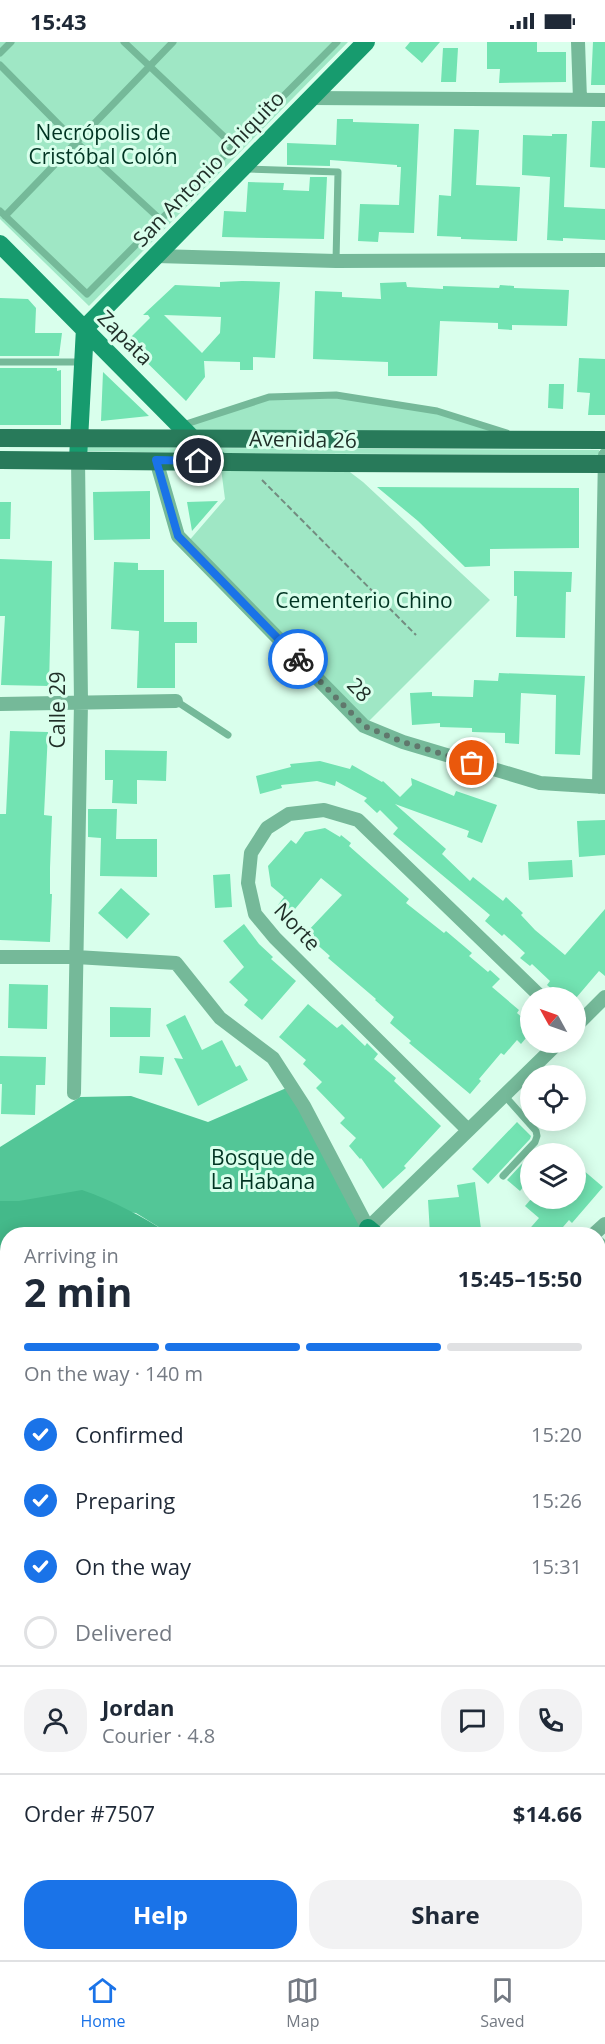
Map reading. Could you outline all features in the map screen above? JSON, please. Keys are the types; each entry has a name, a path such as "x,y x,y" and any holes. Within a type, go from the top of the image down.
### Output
{"main road":[{"name":"San Antonio Chiquito","path":"85,328 366,42"},
{"name":"Zapata","path":"0,244 194,440 220,461"},
{"name":"Calle 29","path":"78,459 85,328"},
{"name":"Avenida 26","path":"0,438 605,440"},
{"name":"Avenida 26","path":"0,460 605,464"}],"street":[{"path":"578,42 580,99"},
{"path":"311,98 605,100"},
{"path":"156,256 336,261 605,260"},
{"path":"602,787 605,455"},
{"name":"Calle 29","path":"74,1093 81,702 78,459"},
{"name":"28","path":"156,460 178,536 364,726 403,742 540,783 602,787"},
{"path":"0,704 176,701"},
{"name":"Norte","path":"468,1130 275,938 255,914 248,883 252,853 267,828 289,814 324,810 358,820 531,987"},
{"path":"0,957 76,957 176,963 220,1017 273,1058 304,1106 370,1227"},
{"path":"586,1016 605,997"},
{"path":"376,1227 468,1130 548,1053"}],"lane":[{"path":"0,53 11,42"},
{"path":"124,42 235,147"},
{"path":"174,42 3,213 87,294 162,221 337,42"},
{"path":"0,65 76,142 162,221"},
{"path":"241,169 338,172 336,261"},
{"path":"0,362 82,363"},
{"path":"181,426 269,397 336,395 437,411 530,441"},
{"path":"176,701 228,735"},
{"path":"503,1176 535,1142 537,1136 536,1131 504,1095"}],"path":[{"path":"243,462 417,635"}],"green space":[{"name":"Necrópolis de Cristóbal Colón","path":"0,42 348,42 89,306 0,219"},
{"path":"336,395 437,411 530,441 194,440 181,426 269,397"},
{"path":"87,447 191,448 196,453 87,451"},
{"path":"218,448 599,450 599,455 223,453"},
{"name":"Cementerio Chino","path":"220,461 338,463 363,482 490,600 364,726 187,543 225,499"},
{"name":"Bosque de La Habana","path":"291,1086 371,1227 159,1227 136,1213 0,1201 0,1147 80,1097 131,1096 208,1122"}],"shaded area":[{"path":"82,1190 127,1209 159,1227 0,1227 0,1201 19,1201"}],"building":[{"path":"410,42 440,42 422,63 405,48"},
{"path":"487,42 537,42 537,52 566,52 566,82 499,83 500,69 487,69"},
{"path":"593,42 605,42 605,85 591,85"},
{"path":"443,48 458,48 456,82 441,82"},
{"path":"337,119 353,119 353,122 419,124 414,233 379,232 378,242 358,241 360,204 399,205 401,167 330,160 330,166 287,165 287,143 336,145"},
{"path":"592,121 605,121 605,168 590,167"},
{"path":"454,129 479,130 476,185 520,187 517,241 437,236 439,195 451,196"},
{"path":"552,134 567,134 564,207 605,209 605,240 563,238 563,241 547,240 550,177 522,175 523,135 552,136"},
{"path":"310,177 327,177 324,239 222,237 224,211 246,212 248,182 284,183 283,190 309,191"},
{"path":"220,282 280,282 275,358 253,357 253,370 240,370 240,362 204,361 205,377 186,401 126,342 150,318 148,315 143,315 175,285 220,287","holes":["164,315 221,317 220,333 202,353"]},
{"path":"406,282 407,287 443,289 443,286 499,288 500,285 514,286 514,288 569,290 567,326 512,325 512,330 498,329 498,323 440,321 437,376 388,376 388,362 313,359 315,291 342,292 342,297 381,299 380,283"},
{"path":"0,298 28,299 36,308 35,333 62,333 59,356 0,356"},
{"path":"579,358 605,359 605,415 588,415 590,393 577,392"},
{"path":"0,368 57,368 57,371 61,370 61,425 0,425"},
{"path":"103,372 149,416 101,421"},
{"path":"549,384 564,384 563,409 548,408"},
{"path":"377,487 579,488 579,548 490,549 490,566 465,567 418,521"},
{"path":"150,491 150,539 94,540 93,492"},
{"path":"218,501 192,531 187,502"},
{"path":"0,502 11,502 10,539 0,539"},
{"path":"0,559 52,561 49,686 1,685 5,616 0,616"},
{"path":"114,562 138,563 138,570 164,570 164,622 197,622 197,643 175,643 175,688 137,688 139,631 111,629"},
{"path":"514,571 572,572 571,592 566,592 565,638 516,637 517,596 514,596"},
{"path":"499,673 585,676 580,755 555,754 556,695 521,693 519,744 505,743 505,733 472,732 472,728 440,727 440,723 412,725 410,693 432,692 432,696 473,697 474,680 498,681"},
{"path":"10,731 48,732 44,815 52,816 50,942 0,940 0,814 6,814"},
{"path":"105,750 167,751 166,781 137,780 137,804 112,803 113,780 105,780"},
{"path":"320,761 350,769 352,765 383,781 400,797 412,785 411,778 454,796 456,791 497,805 482,843 467,837 469,831 395,804 446,849 442,854 470,881 473,877 503,901 506,897 523,913 521,915 535,930 565,955 605,909 605,976 599,971 585,987 549,987 547,985 550,981 532,964 530,966 520,958 525,953 485,921 490,915 393,834 398,828 380,810 377,813 364,801 367,798 336,781 335,786 317,781 281,785 282,788 260,794 256,776 291,767 290,764"},
{"path":"88,809 117,809 116,839 157,839 157,877 100,876 101,838 88,837"},
{"path":"605,820 605,855 579,857 577,821"},
{"path":"325,828 340,837 341,835 351,843 349,846 409,899 406,903 444,933 446,931 472,953 469,956 500,979 492,987 519,1010 517,1013 520,1016 520,1043 517,1040 504,1055 501,1053 479,1079 481,1081 470,1094 409,1043 411,1041 390,1023 394,1017 328,958 330,956 305,934 342,895 321,878 290,915 278,905 284,897 271,886 268,866 291,840 296,844 305,832"},
{"path":"572,860 573,877 529,880 528,862"},
{"path":"230,874 232,907 215,908 213,875"},
{"path":"121,888 150,914 127,939 98,913"},
{"path":"244,924 259,944 273,957 271,959 296,981 262,1020 244,1005 248,1000 229,982 244,967 223,941"},
{"path":"9,984 48,985 47,1029 8,1028"},
{"path":"308,1004 337,1028 342,1024 365,1046 367,1043 378,1054 374,1059 396,1078 394,1081 441,1126 404,1166 406,1168 383,1189 361,1158 349,1146 356,1138 340,1123 345,1118 316,1088 322,1082 303,1064 306,1060 279,1037"},
{"path":"110,1007 151,1008 150,1037 110,1037"},
{"path":"185,1015 202,1050 222,1040 236,1067 240,1065 248,1080 198,1106 174,1058 183,1059 166,1025"},
{"path":"0,1056 46,1057 45,1085 36,1085 35,1115 1,1114"},
{"path":"140,1056 164,1057 162,1075 139,1073"},
{"path":"517,1122 520,1125 520,1131 526,1131 531,1136 526,1143 520,1143 520,1150 488,1184 472,1169"},
{"path":"520,1166 520,1191 507,1180"},
{"path":"586,1173 603,1187 586,1207"},
{"path":"475,1182 481,1227 430,1227 428,1200 459,1197 457,1185"},
{"path":"528,1209 584,1209 572,1223 569,1220 563,1227 531,1227 539,1218"}],"way so far":[{"path":"298,659 364,726 403,742 472,763"}],"route":[{"path":"199,461 156,460 178,536 298,659"}]}
